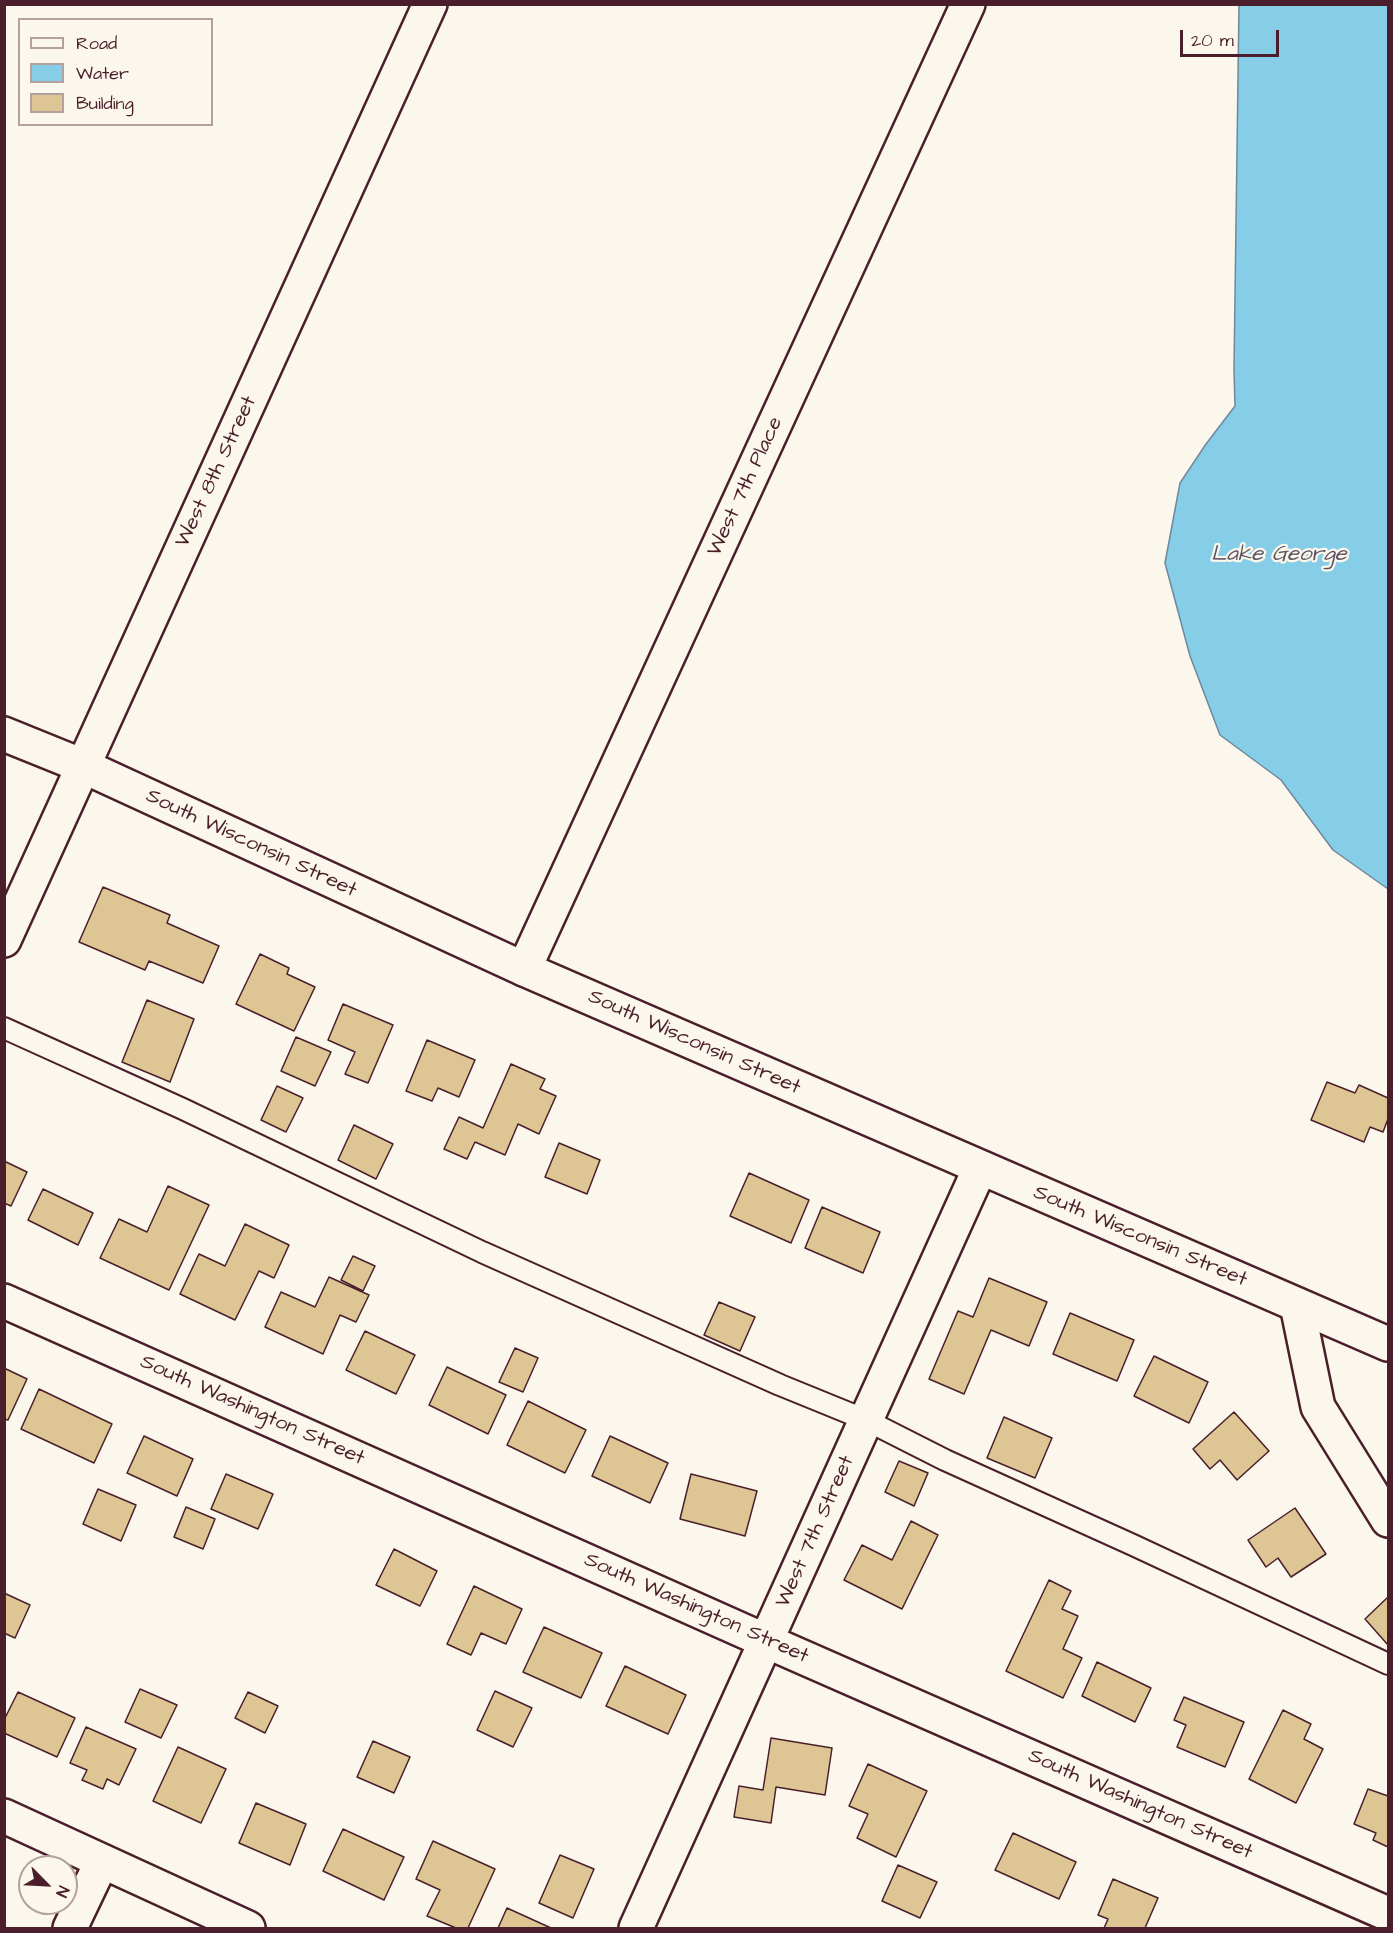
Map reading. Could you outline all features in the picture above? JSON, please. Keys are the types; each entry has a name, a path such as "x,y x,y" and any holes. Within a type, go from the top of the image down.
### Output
{"street":[{"name":"West 8th Street","path":"4,940 430,4"},
{"name":"West 7th Place","path":"524,969 968,4"},
{"name":"South Wisconsin Street","path":"4,734 83,766 524,969 1389,1344"},
{"name":"West 7th Street","path":"636,1929 980,1168"},
{"name":"South Washington Street","path":"4,1301 766,1641 1389,1914"},
{"path":"1297,1305 1317,1407 1389,1520"},
{"path":"4,1816 248,1929"},
{"path":"70,1929 102,1861"}],"lane":[{"path":"4,1028 183,1109 482,1252 780,1385 866,1420 945,1460 1389,1664"}],"water":[{"name":"Lake George","path":"1239,5 1388,5 1388,889 1333,850 1281,780 1220,735 1190,656 1165,563 1180,483 1235,406"}],"building":[{"path":"103,887 170,915 167,923 219,946 203,983 149,961 145,970 79,942"},
{"path":"260,954 289,968 287,974 315,987 294,1031 236,1004"},
{"path":"147,1000 194,1019 170,1082 122,1062"},
{"path":"343,1004 393,1025 368,1083 345,1074 355,1052 328,1040"},
{"path":"296,1037 331,1052 315,1086 281,1071"},
{"path":"427,1040 475,1060 459,1097 438,1088 432,1101 406,1091"},
{"path":"511,1064 545,1079 540,1089 556,1096 539,1134 518,1124 505,1155 475,1142 467,1159 444,1149 459,1117 483,1128"},
{"path":"1327,1082 1355,1093 1359,1085 1388,1098 1388,1119 1383,1132 1370,1127 1364,1142 1311,1120"},
{"path":"277,1086 303,1098 286,1132 261,1120"},
{"path":"354,1125 393,1144 376,1179 338,1160"},
{"path":"559,1143 600,1160 587,1194 545,1177"},
{"path":"4,1161 27,1172 11,1206 4,1203"},
{"path":"749,1173 809,1200 791,1243 730,1216"},
{"path":"168,1186 209,1205 169,1290 100,1258 119,1219 147,1232"},
{"path":"43,1189 93,1213 78,1245 28,1220"},
{"path":"822,1207 880,1232 863,1273 805,1248"},
{"path":"245,1224 289,1245 274,1278 259,1271 235,1320 180,1294 199,1254 225,1266"},
{"path":"353,1256 375,1266 363,1291 341,1280"},
{"path":"329,1277 369,1295 356,1322 340,1315 323,1354 265,1327 281,1292 315,1307"},
{"path":"989,1278 1047,1302 1029,1346 991,1330 964,1394 929,1379 958,1311 973,1317"},
{"path":"719,1302 755,1317 740,1351 704,1335"},
{"path":"1070,1313 1134,1340 1117,1381 1053,1354"},
{"path":"365,1331 415,1355 396,1394 346,1370"},
{"path":"515,1348 538,1358 523,1392 499,1382"},
{"path":"1154,1356 1208,1382 1189,1423 1134,1396"},
{"path":"447,1367 506,1395 488,1434 429,1405"},
{"path":"4,1368 27,1379 8,1420 4,1419"},
{"path":"39,1389 112,1424 94,1463 21,1429"},
{"path":"528,1401 586,1430 565,1473 507,1445"},
{"path":"1234,1412 1269,1451 1237,1480 1220,1460 1210,1469 1193,1449"},
{"path":"1004,1417 1052,1438 1035,1478 987,1458"},
{"path":"144,1436 193,1459 177,1496 127,1473"},
{"path":"610,1436 668,1463 650,1503 592,1476"},
{"path":"899,1461 928,1473 914,1506 885,1492"},
{"path":"226,1474 273,1494 258,1529 211,1509"},
{"path":"691,1474 757,1491 745,1536 680,1519"},
{"path":"98,1489 136,1505 121,1541 83,1524"},
{"path":"186,1507 215,1519 203,1549 174,1537"},
{"path":"1295,1508 1326,1554 1291,1577 1278,1558 1266,1567 1248,1540"},
{"path":"911,1521 938,1535 902,1609 844,1580 862,1545 892,1560"},
{"path":"394,1549 437,1571 420,1606 376,1585"},
{"path":"1049,1580 1071,1591 1062,1609 1078,1616 1063,1649 1082,1658 1063,1698 1006,1671"},
{"path":"474,1586 522,1609 506,1644 481,1633 471,1655 447,1644"},
{"path":"4,1593 30,1605 15,1638 4,1633"},
{"path":"1388,1597 1388,1645 1365,1619"},
{"path":"544,1627 602,1653 581,1698 523,1672"},
{"path":"1097,1662 1151,1688 1135,1722 1082,1696"},
{"path":"625,1666 686,1695 668,1734 606,1706"},
{"path":"140,1689 177,1705 161,1738 125,1722"},
{"path":"495,1691 532,1708 513,1747 477,1730"},
{"path":"18,1692 75,1718 57,1757 4,1733 4,1720"},
{"path":"248,1692 278,1706 265,1733 235,1718"},
{"path":"1184,1697 1244,1722 1225,1767 1177,1747 1186,1725 1174,1720"},
{"path":"1283,1710 1311,1724 1304,1739 1323,1749 1296,1803 1249,1779"},
{"path":"86,1727 136,1749 119,1785 107,1779 103,1789 82,1780 87,1770 70,1763"},
{"path":"771,1738 832,1748 825,1795 776,1787 771,1823 734,1817 739,1786 763,1790"},
{"path":"373,1741 410,1757 394,1793 357,1777"},
{"path":"178,1747 226,1769 201,1823 153,1801"},
{"path":"868,1764 927,1791 896,1857 857,1838 868,1814 849,1806"},
{"path":"1368,1789 1388,1796 1388,1847 1373,1840 1376,1833 1354,1824"},
{"path":"256,1803 306,1824 290,1865 239,1843"},
{"path":"343,1829 404,1857 384,1900 323,1871"},
{"path":"1013,1833 1076,1862 1059,1899 995,1870"},
{"path":"433,1841 495,1869 468,1928 456,1928 427,1916 440,1890 416,1879"},
{"path":"560,1855 594,1869 573,1918 539,1903"},
{"path":"898,1865 937,1882 920,1918 882,1901"},
{"path":"1113,1879 1158,1898 1145,1928 1104,1928 1108,1919 1098,1915"},
{"path":"507,1908 551,1928 498,1928"}]}
